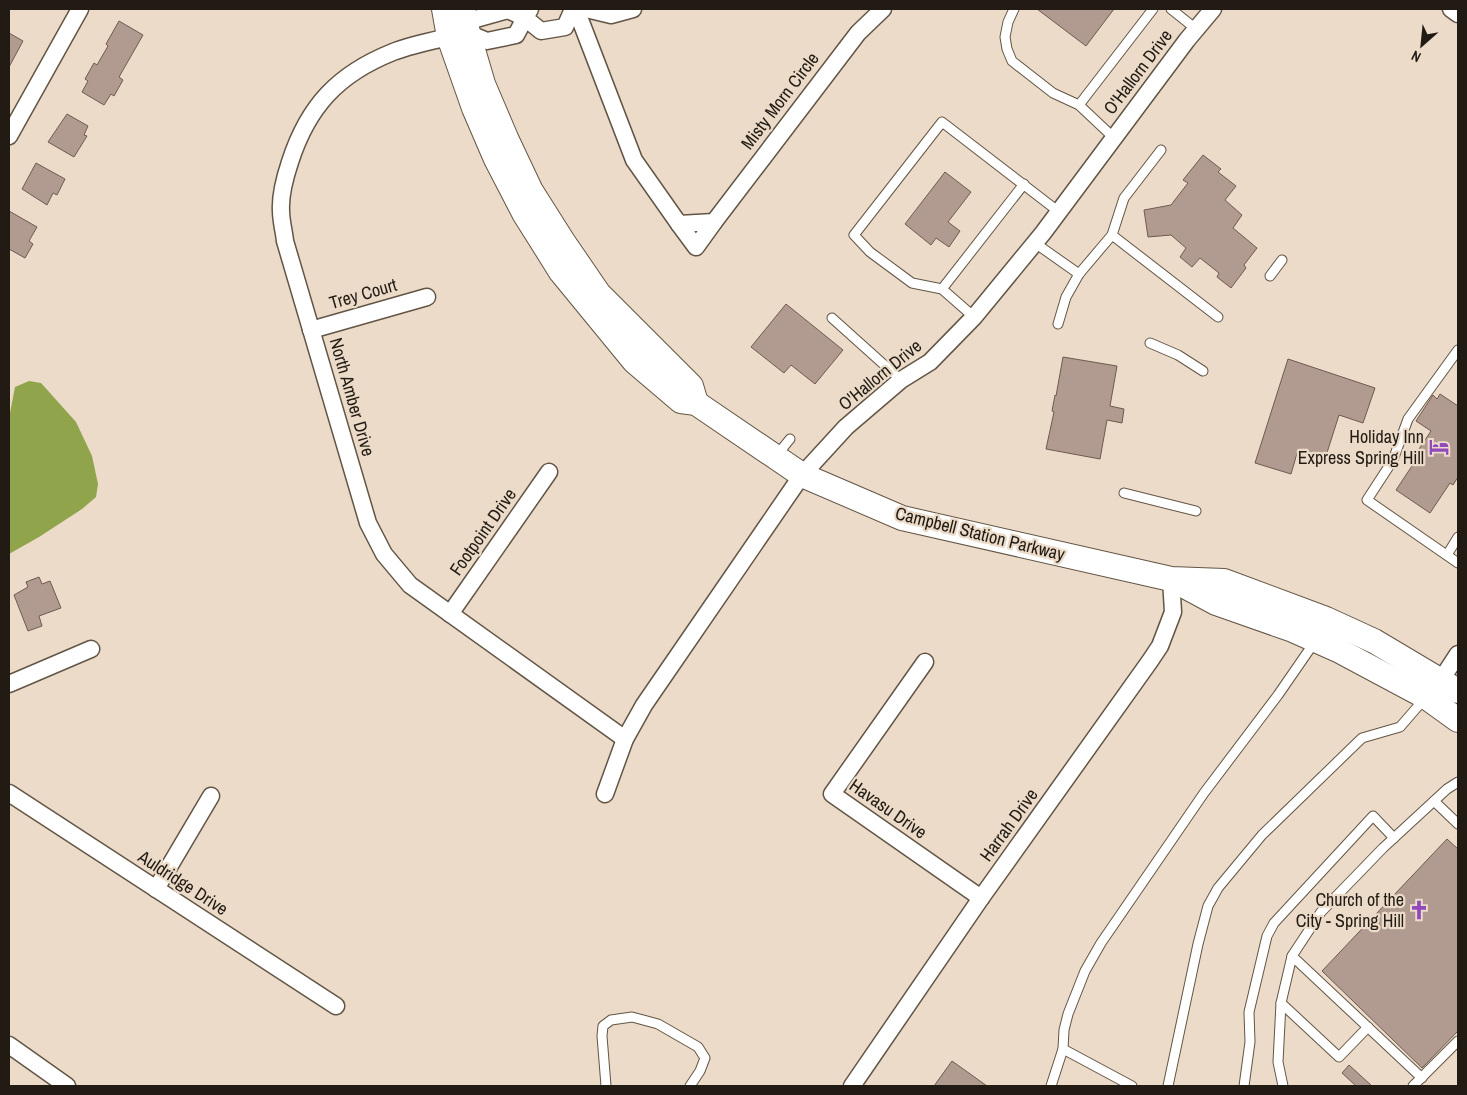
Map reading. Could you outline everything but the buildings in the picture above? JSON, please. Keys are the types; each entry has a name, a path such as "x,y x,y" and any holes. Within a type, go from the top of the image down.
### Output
{"street":[{"path":"9,136 80,9"},
{"name":"Campbell Station Parkway","path":"444,9 458,35 474,108 496,159 524,213 561,272 634,361 681,401 696,404 802,475 902,518 1172,579 1224,581 1317,615 1374,642 1442,690 1458,720"},
{"name":"Campbell Station Parkway","path":"458,35 463,9"},
{"path":"458,35 472,20 508,10 528,13 541,31 565,27 574,9"},
{"name":"Misty Morn Circle","path":"574,9 634,160 696,247 858,33 883,9"},
{"path":"586,9 611,15 633,9"},
{"name":"O'Hallorn Drive","path":"605,794 625,738 644,706 802,475 846,427 901,380 930,362 974,318 1059,212 1213,9"},
{"path":"1451,9 1458,14"},
{"path":"458,35 487,41 516,35 528,13"},
{"name":"North Amber Drive","path":"458,35 393,52 351,73 328,92 312,112 297,138 285,177 281,210 285,242 368,523 384,554 410,584 625,738"},
{"path":"679,224 714,222"},
{"name":"Trey Court","path":"311,330 426,297"},
{"name":"Footpoint Drive","path":"450,614 549,472"},
{"name":"Campbell Station Parkway","path":"1172,579 1216,603 1268,620 1360,661 1442,690"},
{"name":"Harrah Drive","path":"852,1086 981,898 1160,646 1173,612 1172,579"},
{"path":"9,684 91,649"},
{"path":"1442,690 1458,654"},
{"name":"Havasu Drive","path":"925,662 832,794 981,898"},
{"name":"Auldridge Drive","path":"9,793 336,1006"},
{"path":"156,889 211,796"},
{"path":"9,1045 67,1086"}],"lane":[{"path":"1014,9 1008,22 1005,37 1012,61 1053,93 1079,105 1114,138"},
{"path":"1079,105 1153,9"},
{"path":"1171,9 1196,29"},
{"path":"974,318 942,289 912,283 870,252 854,235 942,122 1059,212"},
{"path":"1058,324 1066,297 1079,274 1112,235 1124,198 1160,150"},
{"path":"942,289 1024,184"},
{"path":"1112,235 1218,317"},
{"path":"1035,243 1079,274"},
{"path":"1270,276 1282,260"},
{"path":"832,318 901,380"},
{"path":"1150,343 1178,355 1203,371"},
{"path":"1458,350 1408,419 1392,460 1367,500 1458,563"},
{"path":"775,458 790,439"},
{"path":"1124,492 1196,511"},
{"path":"1446,555 1458,537"},
{"path":"1051,1086 1063,1049 1064,1030 1068,1014 1085,971 1101,944 1204,793 1278,695 1316,640"},
{"path":"1168,1086 1198,944 1208,906 1218,888 1262,835 1362,738 1400,727 1442,690"},
{"path":"1282,1086 1278,1062 1281,1003 1292,956 1321,912 1394,838 1447,789 1458,782"},
{"path":"1434,801 1458,824"},
{"path":"1244,1086 1250,1042 1249,1012 1267,936 1274,923 1373,816 1394,838"},
{"path":"1292,956 1422,1078"},
{"path":"1281,1003 1339,1057 1368,1027"},
{"path":"606,1086 603,1026 612,1020 632,1017 658,1024 698,1047 705,1058 690,1086"},
{"path":"1413,1086 1458,1041"},
{"path":"1063,1049 1132,1086"}],"shaded area":[{"path":"29,381 41,383 76,422 92,456 98,484 96,497 82,509 9,554 9,418 15,387"}],"place":[{"name":"Holiday Inn Express Spring Hill","path":"1439,447"},
{"name":"Church of the City - Spring Hill","path":"1419,910"}]}
